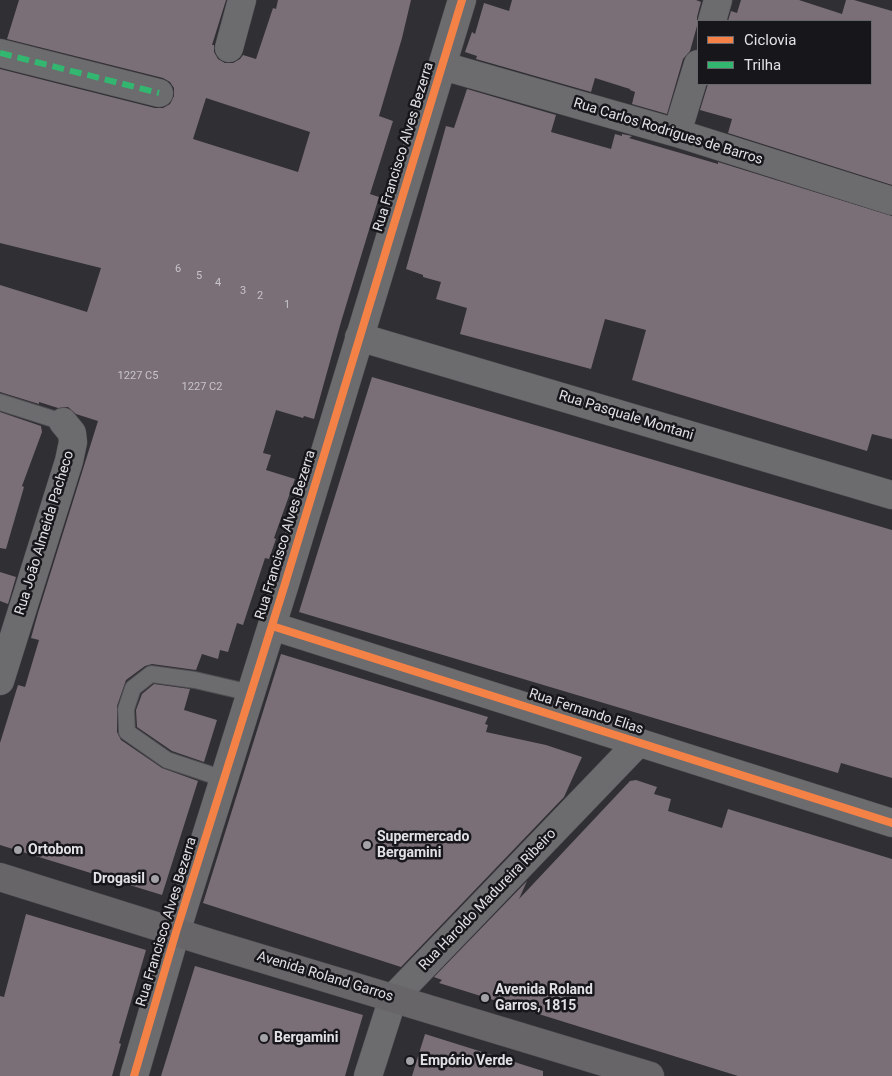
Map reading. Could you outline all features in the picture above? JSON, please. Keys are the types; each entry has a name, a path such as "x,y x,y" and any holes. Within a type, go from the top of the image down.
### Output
{"main road":[{"name":"Avenida Roland Garros","path":"0,877 393,998 595,1068 650,1076"}],"street":[{"path":"229,48 242,0"},
{"name":"Rua Francisco Alves Bezerra","path":"134,1076 176,932 272,626 462,0"},
{"path":"712,20 718,0"},
{"path":"0,53 159,93"},
{"name":"Rua Carlos Rodrigues de Barros","path":"442,66 677,133 892,201"},
{"path":"677,133 697,67"},
{"name":"Rua Pasquale Montani","path":"359,337 892,495"},
{"name":"Rua João Almeida Pacheco","path":"0,681 69,461 73,442 72,433 62,422"},
{"name":"Rua Fernando Elias","path":"272,626 892,823"},
{"name":"Rua Haroldo Madureira Ribeiro","path":"368,1076 393,998 639,742"}],"lane":[{"name":"Rua João Almeida Pacheco","path":"0,402 62,422"},
{"path":"224,778 167,760 127,732 126,709 133,688 151,674 195,680 251,693"}],"building":[{"path":"19,0 226,0 212,45 214,45 214,52 218,59 225,63 233,63 243,55 256,59 273,8 276,9 278,0 411,0 379,116 393,121 370,194 379,197 314,419 304,416 303,418 276,410 263,453 271,455 266,470 295,479 274,538 276,539 269,559 265,558 243,625 237,623 228,652 220,650 218,659 202,654 196,670 152,664 145,666 126,680 117,706 117,732 121,740 162,768 198,781 162,895 0,845 0,743 18,685 25,687 39,640 31,638 98,421 76,414 68,407 58,408 39,402 39,404 0,392 0,285 87,312 101,268 0,243 0,69 155,108 163,108 170,104 174,96 174,88 170,82 163,78 7,39","holes":["206,98 310,132 298,172 193,139"]},
{"path":"512,0 696,0 701,2 690,51 683,59 667,114 632,104 635,92 595,78 591,92 476,59 477,56 465,52 472,32 475,34 484,3 509,11"},
{"path":"741,0 799,0 842,14 846,0 854,0 892,11 892,185 728,133 732,119 700,110 708,85 872,85 872,20 728,20 731,11 737,13"},
{"path":"467,89 556,115 551,132 611,149 615,134 632,136 629,138 718,164 718,162 892,216 892,439 872,434 867,451 632,380 646,330 605,319 591,369 460,334 467,308 436,299 441,282 423,277 423,275 406,269 446,126 454,128"},
{"path":"372,377 892,530 892,778 841,763 838,773 299,612"},
{"path":"0,412 41,426 42,432 22,486 24,487 6,549 0,548"},
{"path":"0,572 16,577 8,604 0,601"},
{"name":"Supermercado Bergamini","path":"281,654 488,717 485,724 488,725 486,732 546,745 582,757 564,797 401,967 203,903"},
{"path":"154,684 190,689 184,710 217,720 204,762 172,751 137,727 136,710 142,694"},
{"path":"636,780 657,787 654,794 671,799 668,811 722,828 728,809 892,859 892,1076 738,1076 439,983 442,980 434,977 527,881 519,899 630,781"},
{"path":"26,914 146,950 119,1043 121,1044 112,1076 0,1076 0,996 4,997"},
{"name":"Bergamini","path":"195,966 363,1015 345,1076 161,1076"},
{"path":"425,1034 543,1071 543,1076 412,1076"}],"marked path":[{"path":"0,53 159,93"}],"cycle path":[{"path":"134,1076 176,932 284,587 462,0"},
{"path":"272,626 892,823"}],"place":[{"name":"Supermercado Bergamini","path":"367,845"},
{"name":"Ortobom","path":"18,850"},
{"name":"Drogasil","path":"155,879"},
{"name":"Avenida Roland Garros, 1815","path":"485,998"},
{"name":"Bergamini","path":"264,1038"},
{"name":"Empório Verde","path":"410,1061"}]}
